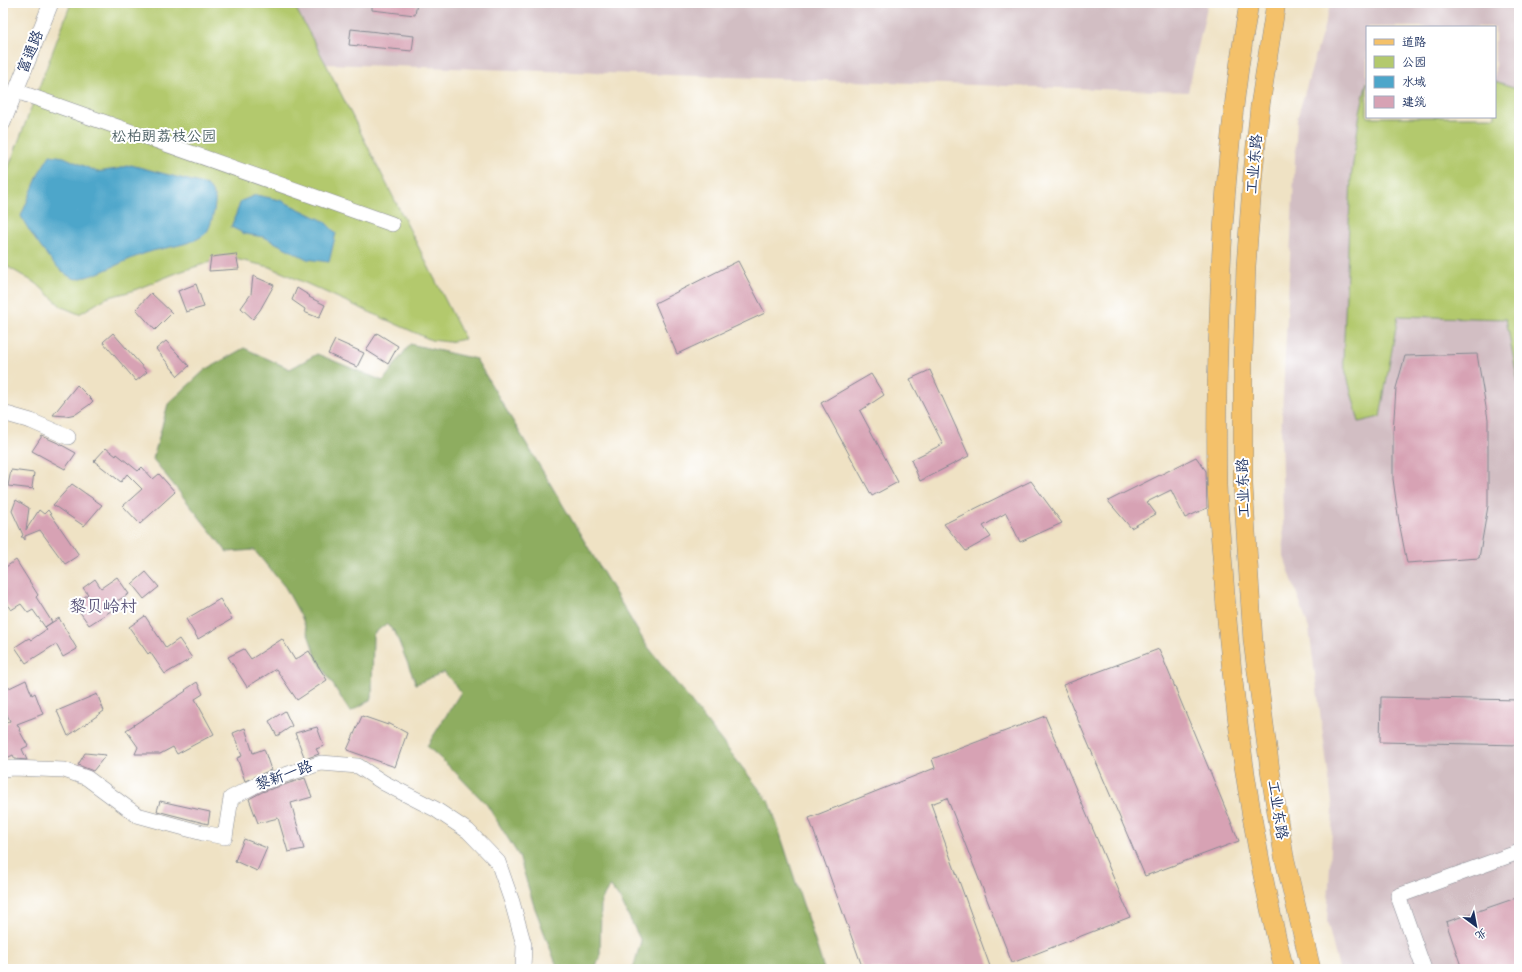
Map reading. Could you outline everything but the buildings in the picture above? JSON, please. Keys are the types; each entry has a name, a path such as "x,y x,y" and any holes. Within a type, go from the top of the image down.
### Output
{"main road":[{"name":"工业东路","path":"1249,3 1227,172 1221,258 1218,356 1217,486 1228,644 1245,774 1259,862 1284,969"},
{"name":"工业东路","path":"1276,3 1260,106 1246,266 1243,485 1254,642 1270,770 1284,856 1311,969"}],"street":[{"name":"富通路","path":"3,123 51,3"},
{"path":"16,91 392,224"},
{"path":"3,413 31,421 68,437"},
{"name":"黎新一路","path":"3,769 64,770 87,778 137,815 203,833 225,837 231,798 244,791 258,784 321,763 358,766 384,782 435,809 455,822 468,831 498,862 512,902 524,945 523,969"},
{"path":"1424,969 1398,896 1519,852"}],"shaded area":[{"path":"293,3 1208,3 1188,92 326,64"},
{"path":"1331,3 1519,3 1519,969 1339,969 1327,921 1333,810 1309,629 1284,557 1281,435 1297,119"}],"green space":[{"name":"松柏朗荔枝公园","path":"71,3 293,3 326,64 465,339 449,342 431,340 270,267 226,257 179,272 132,291 106,298 79,314 62,307 37,284 3,264 3,182"},
{"path":"1496,81 1519,89 1519,387 1506,319 1398,316 1380,417 1359,422 1343,361 1351,178 1360,112 1366,86 1366,118 1496,118"},
{"path":"410,344 476,359 645,643 770,803 824,969 633,969 641,941 620,899 610,886 601,901 600,958 594,969 558,969 534,906 519,856 487,805 427,746 461,692 444,672 416,684 395,632 386,624 373,634 372,699 350,712 317,659 302,618 285,587 254,550 227,552 153,459 168,404 205,370 244,348 290,369 317,354 383,381"}],"water":[{"path":"50,155 64,157 97,172 131,165 207,185 215,198 214,211 210,227 206,233 193,241 146,253 86,277 77,279 70,277 53,263 37,243 21,216 40,171"},
{"path":"256,195 280,200 324,221 336,233 329,262 307,259 264,237 245,234 231,227 241,201"}],"district":[{"name":"黎贝岭村","path":"103,607"}]}
